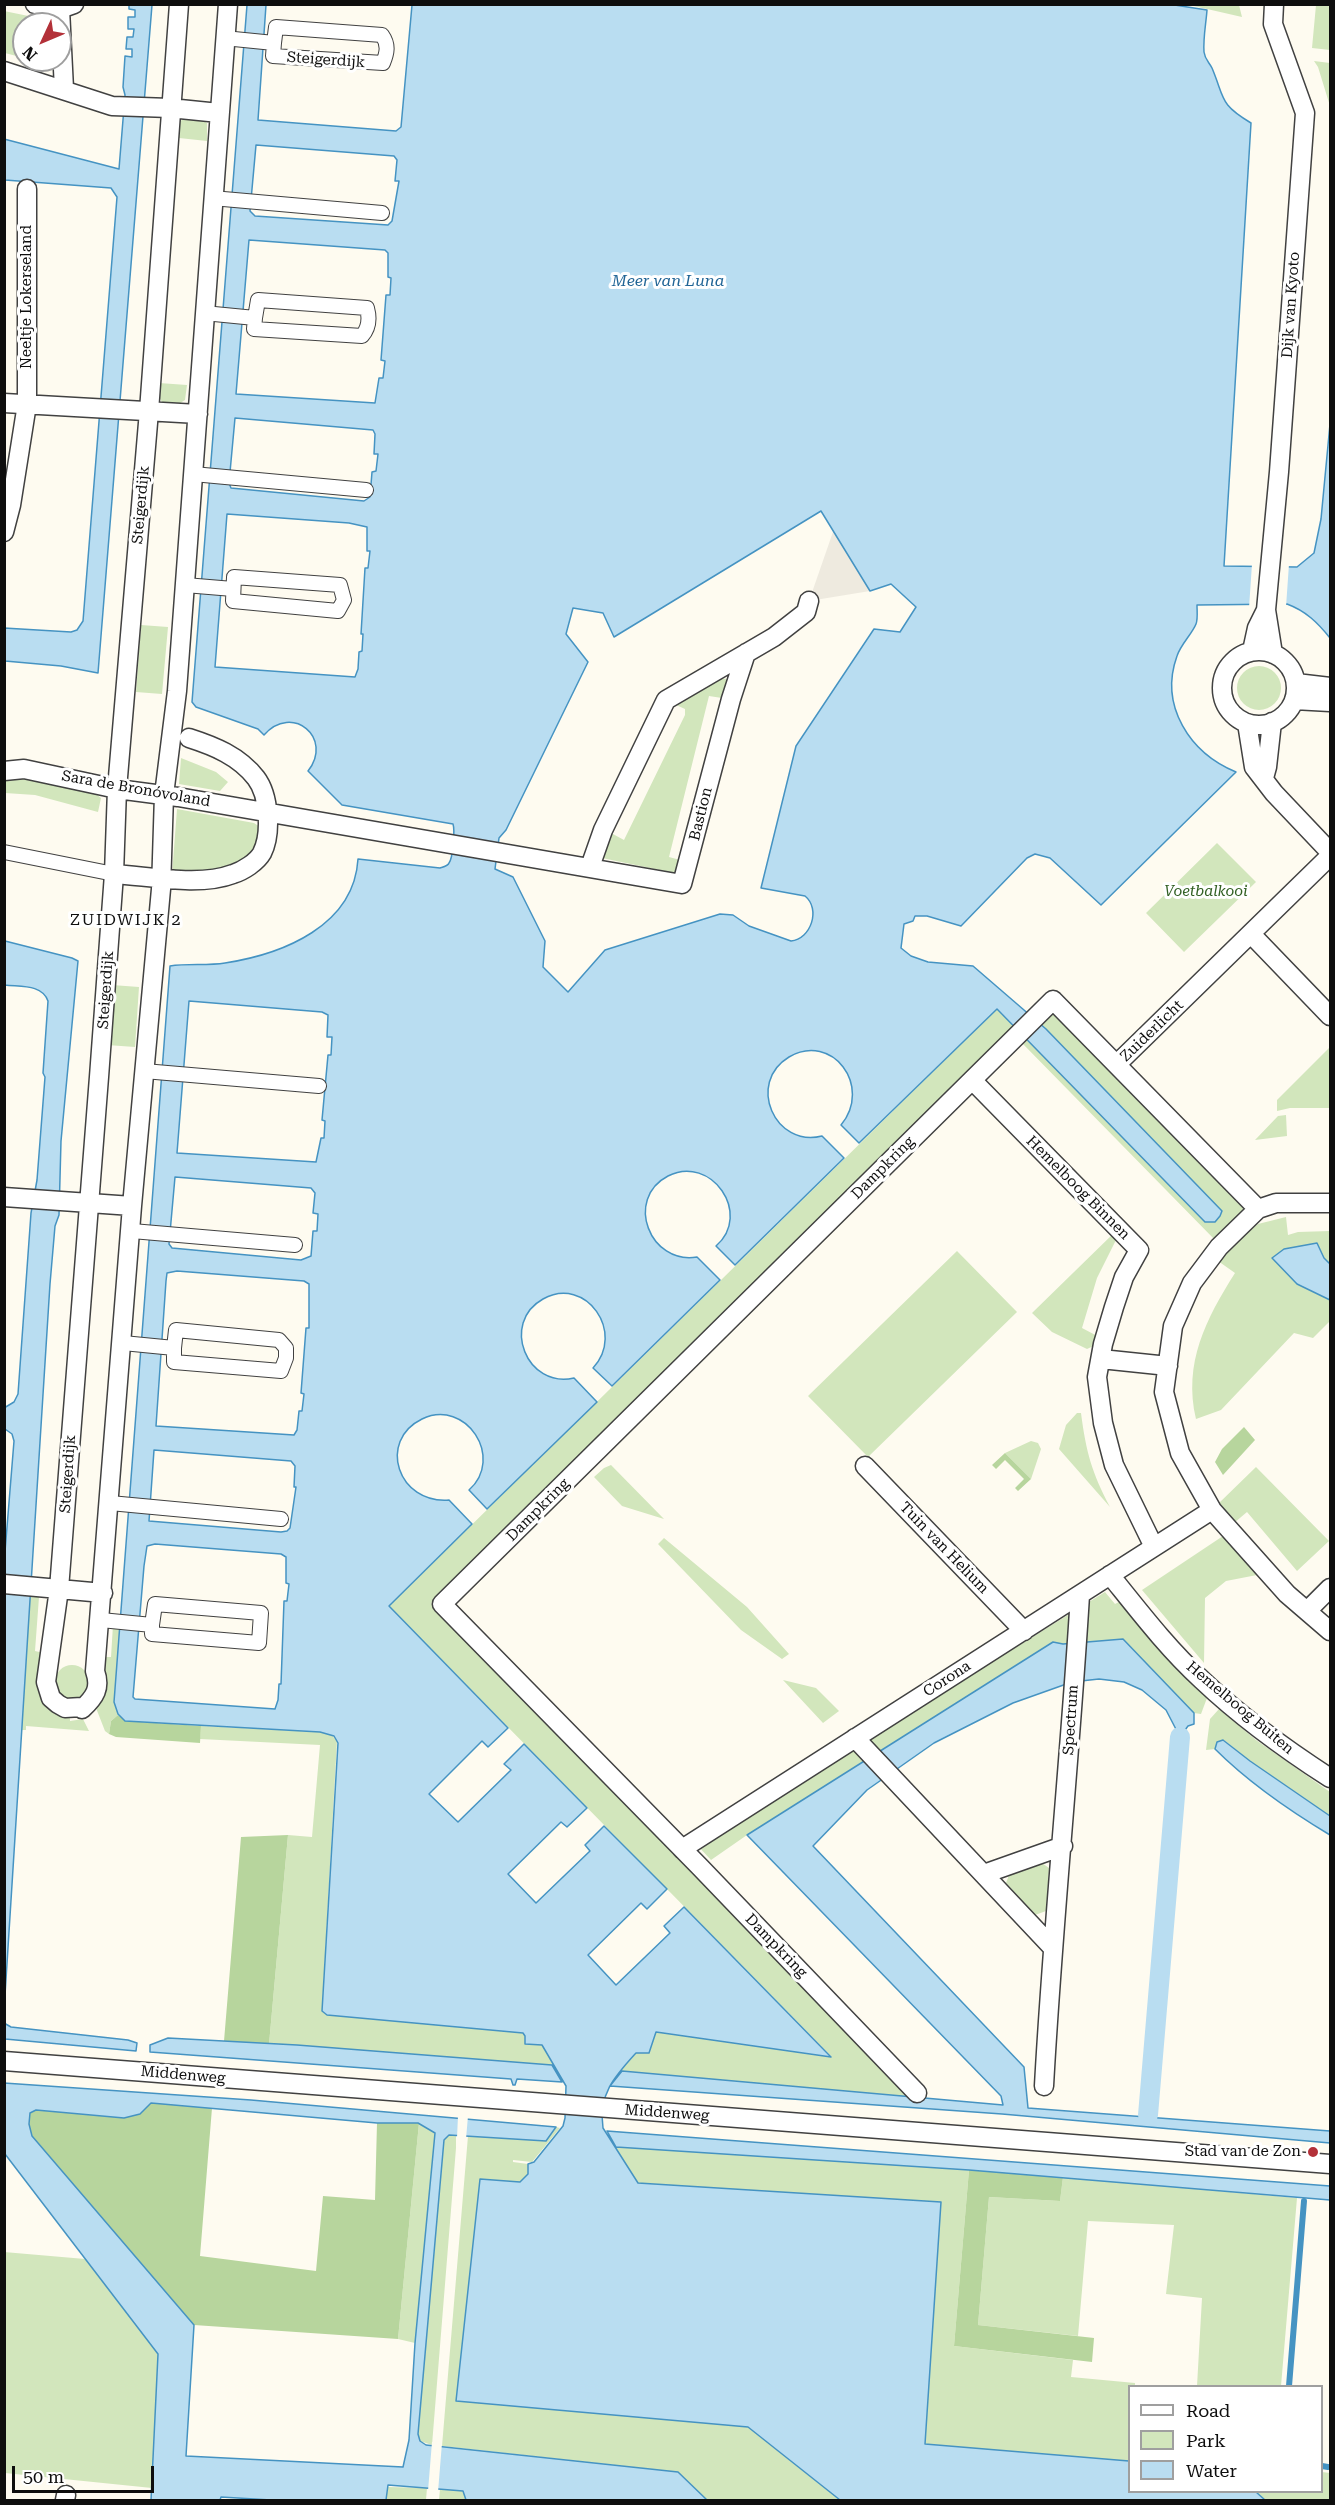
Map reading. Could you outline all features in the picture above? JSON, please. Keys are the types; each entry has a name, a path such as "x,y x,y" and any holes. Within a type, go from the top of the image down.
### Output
{"street":[{"path":"35,4 67,7 64,89"},
{"name":"Steigerdijk","path":"178,4 149,411 117,789 114,874 59,1589 46,1682 51,1698 65,1708 82,1707 82,1709 95,1695 98,1687 95,1671 132,1232 132,1206 162,877 164,795 177,691 228,4"},
{"name":"Dijk van Kyoto","path":"1273,654 1266,610 1279,472 1305,113 1273,24 1274,4"},
{"name":"Steigerdijk","path":"276,27 382,35 386,40 388,52 383,63 273,56 274,43 276,27"},
{"name":"Steigerdijk","path":"225,38 274,43"},
{"path":"4,71 112,106 219,113"},
{"name":"Neeltje Lokerseland","path":"4,532 11,505 27,404 27,189"},
{"path":"212,198 382,213"},
{"path":"258,300 367,308 369,315 367,330 362,336 254,329 255,318 258,300"},
{"path":"204,313 255,318"},
{"path":"4,403 198,414"},
{"path":"193,474 366,489"},
{"path":"234,578 340,585 344,600 338,611 291,607 233,601 232,589 234,578"},
{"path":"185,585 232,589"},
{"path":"590,867 603,830 666,700 774,637 806,612 809,601"},
{"name":"Dijk van Kyoto","path":"1252,651 1257,628 1266,610"},
{"path":"1252,651 1273,654 1288,665 1295,692 1281,717 1264,724 1247,723 1230,710 1222,690 1227,670 1233,661 1252,651"},
{"name":"Bastion","path":"511,854 682,884 731,699 746,653"},
{"path":"1295,692 1330,687"},
{"path":"1295,692 1330,702"},
{"path":"1264,778 1268,767 1272,722"},
{"path":"1247,723 1254,767 1274,793 1330,852"},
{"path":"4,852 114,874 162,877 211,879 233,874 252,864 262,854 267,837 267,812 263,789 243,765 211,745 189,738"},
{"name":"Sara de Bronóvoland","path":"4,771 24,769 117,789 511,854"},
{"name":"Zuiderlicht","path":"1258,1209 1117,1064 1330,856"},
{"path":"1251,934 1330,1016"},
{"name":"Dampkring","path":"917,2093 442,1604 1053,1000 1117,1064"},
{"path":"144,1071 319,1086"},
{"name":"Hemelboog Binnen","path":"972,1080 1139,1250 1124,1276 1097,1377 1103,1423 1114,1465 1154,1547"},
{"path":"4,1197 132,1206"},
{"path":"1330,1203 1276,1203 1258,1209 1219,1247 1192,1283 1173,1326 1164,1392 1180,1453 1212,1510 1287,1594 1330,1631"},
{"path":"132,1232 295,1245"},
{"path":"176,1330 279,1340 286,1348 286,1358 281,1371 174,1362 174,1348 176,1330"},
{"path":"123,1343 174,1348"},
{"path":"1101,1359 1168,1366"},
{"name":"Tuin van Helium","path":"865,1466 1024,1631"},
{"path":"110,1503 281,1519"},
{"name":"Corona","path":"682,1849 1212,1510"},
{"name":"Hemelboog Buiten","path":"1110,1575 1149,1624 1201,1680 1284,1749 1330,1778"},
{"path":"4,1584 103,1593"},
{"path":"1307,1611 1330,1588"},
{"name":"Spectrum","path":"1044,2086 1052,1947 1063,1846 1080,1595"},
{"path":"155,1604 261,1613 259,1643 152,1634 152,1625 155,1604"},
{"path":"101,1620 152,1625"},
{"path":"855,1738 1052,1947"},
{"path":"984,1874 1063,1846"},
{"name":"Middenweg","path":"4,2061 558,2105 969,2134 1330,2164"}],"green space":[{"path":"1168,5 1239,5 1242,17 1194,6"},
{"path":"1316,5 1330,5 1330,50 1312,48"},
{"path":"4,11 12,13 12,55 5,53"},
{"path":"1314,61 1330,63 1330,106 1318,67"},
{"path":"188,117 198,118 207,123 207,141 179,138 180,121"},
{"path":"159,383 187,385 185,400 177,405 162,402 159,397"},
{"path":"141,625 168,627 162,694 136,692"},
{"path":"1259,666 1275,672 1281,688 1275,704 1259,710 1243,704 1237,688 1243,672"},
{"path":"719,678 727,679 722,698 709,696 669,857 684,861 681,870 674,873 602,858 611,833 624,840 685,715 685,709 674,704"},
{"path":"181,758 216,772 228,782 220,791 179,784"},
{"path":"4,776 39,779 95,793 101,798 98,812 35,795 5,793"},
{"path":"177,809 254,823 260,827 260,841 241,867 172,875"},
{"name":"Voetbalkooi","path":"1217,843 1256,882 1184,952 1146,913"},
{"path":"112,985 139,987 135,1047 107,1045"},
{"path":"997,1009 1017,1028 431,1603 914,2097 620,2071 656,2032 831,2056 389,1606"},
{"path":"1052,1013 1245,1210 1215,1240 1022,1043"},
{"path":"1330,1047 1330,1108 1290,1108 1277,1111 1277,1100"},
{"path":"1286,1115 1287,1136 1255,1140 1278,1116"},
{"path":"1286,1217 1288,1235 1298,1232 1330,1231 1330,1264 1324,1258 1317,1243 1284,1249 1297,1284 1330,1300 1330,1321 1313,1338 1294,1333 1221,1410 1196,1419 1193,1399 1195,1360 1206,1325 1235,1273 1218,1261 1238,1239 1258,1224"},
{"path":"1116,1231 1119,1234 1097,1278 1082,1328 1101,1338 1100,1343 1087,1349 1052,1332 1032,1313"},
{"path":"957,1251 1017,1312 868,1457 808,1396"},
{"path":"1077,1413 1081,1413 1091,1462 1110,1507 1059,1449 1066,1425"},
{"path":"1244,1427 1255,1440 1223,1475 1215,1462 1222,1449"},
{"path":"1031,1441 1038,1443 1041,1449 1031,1479 1005,1453"},
{"path":"1005,1453 1031,1479 1018,1491 1015,1488 1024,1479 1005,1460 996,1469 992,1465"},
{"path":"611,1465 664,1519 622,1506 594,1477"},
{"path":"1256,1467 1329,1541 1297,1571 1247,1512 1234,1523 1218,1504"},
{"path":"1223,1536 1257,1575 1226,1581 1205,1598 1204,1663 1142,1590"},
{"path":"664,1538 747,1607 789,1654 782,1659 741,1630 658,1544"},
{"path":"1105,1592 1115,1604 1119,1602 1150,1639 1207,1698 1201,1714 1194,1713 1123,1639 1063,1644 1053,1642 711,1860 697,1845"},
{"path":"30,1597 39,1597 35,1651 44,1653 39,1684 43,1702 48,1709 57,1714 70,1717 70,1721 83,1719 89,1731 26,1726 26,1730 21,1730"},
{"path":"113,1625 120,1625 114,1701 118,1715 111,1721 109,1734 105,1731 96,1708 106,1686 102,1657 111,1657"},
{"path":"72,1665 84,1670 89,1682 84,1694 72,1699 60,1694 55,1682 60,1670"},
{"path":"783,1680 816,1688 839,1711 823,1723"},
{"path":"1219,1709 1256,1740 1330,1792 1330,1816 1250,1761 1224,1740 1217,1742 1215,1749 1206,1750 1210,1719"},
{"path":"118,1715 126,1721 201,1726 200,1743 116,1737 109,1734 111,1721"},
{"path":"201,1726 330,1733 337,1741 322,2009 325,2014 523,2033 525,2044 542,2045 554,2065 269,2044 288,1835 312,1837 320,1745 200,1739"},
{"path":"288,1835 269,2044 224,2041 241,1837"},
{"path":"1042,1863 1049,1868 1046,1911 1035,1915 1006,1883 1009,1875"},
{"path":"151,2103 212,2108 200,2256 316,2271 323,2196 375,2200 377,2123 419,2123 398,2339 194,2325 32,2136 29,2124 30,2113 36,2110 124,2118"},
{"path":"419,2123 435,2133 415,2343 398,2339"},
{"path":"556,2127 560,2128 532,2162 513,2160 513,2162 528,2164 528,2174 520,2183 480,2180 456,2401 748,2427 840,2500 707,2500 678,2472 442,2446 468,2136 546,2141"},
{"path":"449,2135 456,2135 456,2148 432,2445 420,2441 418,2434 444,2140"},
{"path":"613,2145 969,2170 954,2346 1073,2360 1071,2377 1135,2383 1135,2385 1128,2385 1128,2461 925,2444 941,2202 638,2183"},
{"path":"969,2170 1063,2177 1060,2201 989,2197 978,2325 1094,2338 1092,2362 954,2346"},
{"path":"1063,2177 1297,2198 1281,2385 1197,2385 1202,2298 1166,2294 1174,2225 1088,2221 1078,2336 978,2325 989,2197 1060,2201"},
{"path":"4,2252 85,2259 158,2354 152,2488 5,2473"},
{"path":"1323,2472 1330,2473 1330,2500 1265,2500 1257,2493 1323,2493"},
{"path":"388,2487 427,2488 426,2500 386,2500"},
{"path":"440,2489 463,2491 466,2500 439,2500"}],"shaded area":[{"path":"834,529 870,591 809,601"}],"water":[{"name":"Meer van Luna","path":"1168,4 1207,10 1205,57 1212,68 1224,100 1233,111 1251,123 1224,566 1297,567 1314,553 1321,519 1330,424 1330,638 1311,618 1287,604 1197,605 1196,624 1177,656 1172,675 1172,693 1182,726 1192,740 1220,764 1236,772 1101,905 1050,858 1035,854 1027,858 961,926 927,916 915,916 913,921 904,924 901,948 911,956 928,962 973,966 1046,1029 1222,1211 1220,1216 1215,1222 1205,1222 997,1009 859,1143 841,1125 850,1110 852,1094 850,1080 843,1067 833,1057 820,1052 805,1051 789,1057 776,1068 769,1082 768,1097 772,1111 780,1123 791,1132 805,1137 822,1136 844,1158 735,1265 716,1246 726,1233 730,1218 728,1204 722,1191 712,1180 699,1173 684,1171 668,1176 655,1186 647,1199 645,1214 648,1228 656,1241 666,1251 680,1257 697,1257 720,1280 612,1386 593,1368 602,1354 605,1339 603,1324 596,1311 586,1301 574,1295 559,1294 543,1299 530,1310 523,1323 522,1337 525,1352 532,1364 543,1374 557,1379 574,1378 597,1402 487,1509 469,1490 479,1477 483,1462 482,1448 476,1435 466,1424 453,1417 438,1415 422,1419 408,1429 400,1442 397,1455 406,1482 417,1492 431,1499 449,1500 472,1524 389,1606 508,1728 488,1747 482,1741 429,1794 458,1822 511,1770 504,1764 524,1744 587,1808 567,1827 561,1822 508,1874 536,1903 590,1851 585,1845 604,1826 667,1889 647,1909 641,1903 588,1955 616,1985 670,1933 664,1926 684,1907 831,2057 656,2032 649,2053 636,2053 628,2061 610,2086 603,2105 603,2128 638,2183 941,2202 925,2444 1128,2461 1128,2493 1257,2493 1265,2500 840,2500 748,2427 456,2401 480,2179 520,2182 528,2174 528,2164 534,2162 563,2126 566,2086 542,2045 525,2044 523,2033 327,2015 322,2011 338,1743 334,1736 320,1732 125,1721 118,1714 114,1702 170,966 218,964 247,959 292,944 312,933 344,902 354,882 358,859 440,868 448,864 452,856 454,838 453,824 342,805 308,771 315,759 316,747 313,737 297,724 286,722 275,726 264,735 258,729 196,707 192,702 247,5 266,5 258,120 396,131 401,127 412,5","holes":["256,145 394,156 397,160 395,181 399,181 392,221 388,225 255,216 250,211","249,240 385,250 388,253 388,277 391,278 390,295 386,295 381,360 385,361 383,378 379,378 375,403 236,394","235,418 373,430 375,434 374,454 378,454 376,471 372,472 370,497 364,501 231,488 229,483","821,511 870,591 891,584 916,607 900,632 874,629 796,746 761,888 805,896 810,902 813,915 812,923 804,935 791,941 749,926 733,915 720,914 605,950 568,992 543,967 545,941 513,877 495,869 499,838 506,830 588,662 566,634 573,608 603,613 614,637","227,514 349,523 367,527 367,551 370,551 368,568 365,568 362,651 359,652 355,677 215,667","189,1001 322,1012 328,1015 327,1037 332,1037 331,1055 328,1055 322,1120 325,1121 324,1138 321,1138 316,1162 177,1153","175,1177 311,1188 315,1193 313,1213 318,1214 317,1231 313,1231 311,1256 301,1260 172,1248 169,1244","177,1271 304,1281 309,1284 309,1328 306,1328 301,1393 304,1394 302,1411 299,1411 297,1430 294,1435 156,1426 167,1273","154,1450 291,1461 295,1466 294,1487 296,1487 290,1528 281,1532 149,1521","155,1544 281,1554 286,1557 286,1583 289,1584 287,1601 284,1601 281,1684 279,1684 275,1709 135,1699 133,1697 147,1546"]},
{"path":"129,5 152,5 98,673 61,666 5,661 4,628 71,632 77,630 83,621 117,197 111,188 5,180 4,139 119,169 125,95 123,87 125,56 132,57 132,49 126,49 127,37 133,37 134,29 128,29 128,17 135,17 135,10 129,9"},
{"path":"5,941 78,961 61,1141 59,1215 55,1226 50,1284 5,1995 4,1564 14,1441 12,1434 5,1429 4,1408 14,1402 18,1394 31,1213 37,1180 45,1077 43,1073 48,1001 36,989 5,985"},
{"path":"1317,1243 1324,1258 1330,1264 1330,1300 1297,1284 1272,1258 1284,1249"},
{"path":"1123,1639 1194,1713 1194,1724 1188,1726 1180,1737 1166,1710 1142,1690 1124,1682 1099,1679 1072,1682 1013,1703 934,1743 867,1790 813,1846 1024,2067 1028,2108 1330,2131 1330,2143 1002,2114 610,2086 622,2071 1003,2105 1001,2096 747,1835 1053,1642 1063,1644"},
{"path":"1223,1740 1330,1816 1330,1835 1241,1773 1215,1749 1217,1742"},
{"path":"4,2023 11,2027 128,2040 137,2043 136,2051 5,2039"},
{"path":"168,2038 297,2045 552,2065 562,2082 517,2079 513,2085 511,2079 150,2052 150,2045"},
{"path":"4,2083 251,2100 556,2127 546,2141 449,2135 444,2140 418,2434 420,2441 426,2445 678,2472 707,2500 466,2500 463,2491 388,2485 386,2500 271,2500 221,2497 220,2500 151,2500 158,2354 5,2154","holes":["151,2103 377,2123 418,2123 435,2133 415,2343 409,2440 403,2467 186,2456 194,2325 32,2136 29,2124 30,2113 36,2110 124,2118 140,2114"]},
{"path":"607,2131 1330,2186 1330,2200 969,2170 616,2147"}],"pier":[{"path":"1252,564 1289,564 1286,607 1249,608"},
{"path":"458,2116 468,2116 466,2139 457,2138"},
{"path":"432,2442 442,2443 438,2492 428,2491"}],"waterway":[{"path":"1148,2115 1180,1737"},
{"path":"1289,2385 1304,2201"},
{"path":"1323,2466 1328,2467"}],"place":[{"name":"Stad van de Zon","path":"1313,2152"}],"district":[{"name":"ZUIDWIJK 2","path":"126,920"}]}
